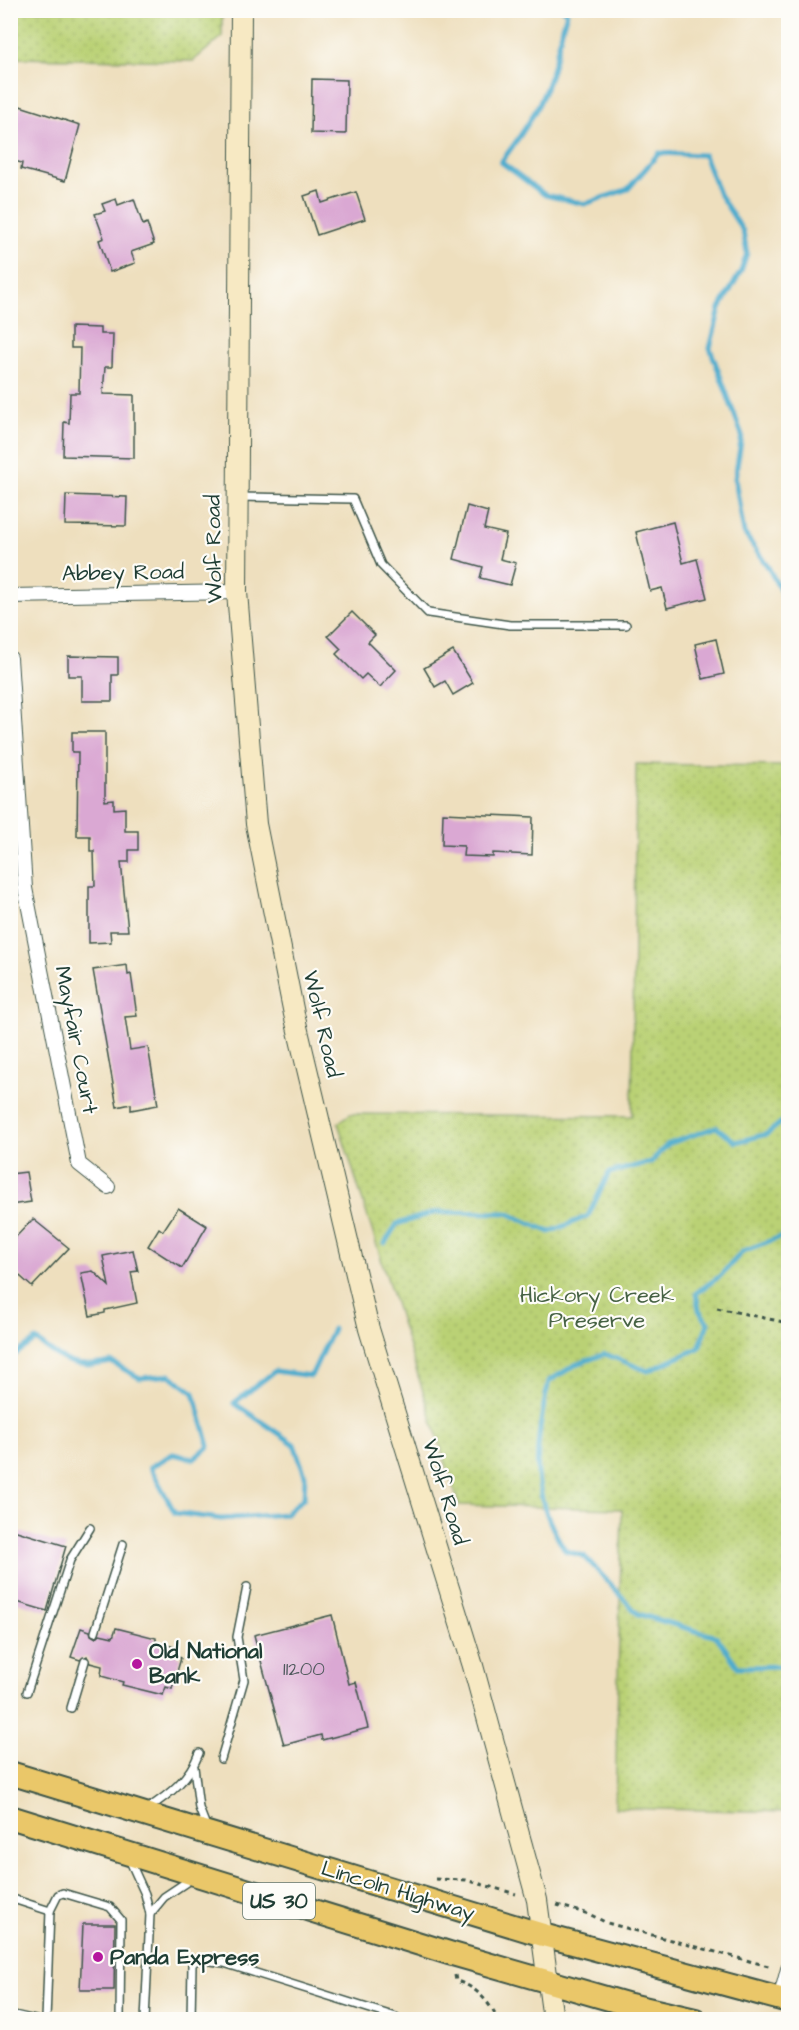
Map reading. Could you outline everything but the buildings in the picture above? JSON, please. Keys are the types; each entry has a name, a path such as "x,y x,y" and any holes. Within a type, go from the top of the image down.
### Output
{"main road":[{"name":"Wolf Road","path":"241,10 237,592 256,824 294,1014 369,1329 473,1666 537,1900 550,1980 553,2019"},
{"name":"Lincoln Highway","path":"10,1773 543,1935 784,2000"},
{"name":"Lincoln Highway","path":"10,1817 389,1935 630,2005 694,2019"}],"street":[{"name":"Abbey Road","path":"10,596 237,592"},
{"name":"Mayfair Court","path":"10,658 25,888 79,1164 108,1187"},
{"path":"10,888 25,888"},
{"path":"784,2000 788,1970"}],"lane":[{"path":"237,497 353,499 381,565 428,613 510,626 626,625"},
{"path":"27,1692 70,1560 90,1528"},
{"path":"95,1632 123,1544"},
{"path":"221,1759 244,1680 237,1637 247,1587"},
{"path":"71,1708 85,1661"},
{"path":"199,1752 194,1767 199,1808 208,1833"},
{"path":"141,1812 164,1798 194,1767"},
{"path":"126,1853 145,1894 150,1914 146,2019"},
{"path":"150,1914 164,1897 198,1875"},
{"path":"46,2019 50,1911 58,1895 63,1893 110,1907 116,1911 121,1920 120,2019"},
{"path":"10,1898 50,1911"},
{"path":"191,2019 192,1964 198,1959 224,1963 376,2016 398,2019"},
{"path":"10,2014 36,2019"}],"path":[{"path":"717,1308 789,1323"},
{"path":"589,1914 607,1923 788,1970"},
{"path":"456,1982 467,1984 482,1996 498,2019"}],"green space":[{"path":"11,10 222,11 222,37 193,61 11,58"},
{"name":"Hickory Creek Preserve","path":"636,764 788,766 788,1812 615,1808 622,1509 459,1505 338,1123 350,1114 632,1116"}],"waterway":[{"path":"563,10 567,13 545,90 526,128 501,162 545,195 585,204 628,189 659,153 704,155 719,194 743,231 747,253 741,271 720,308 710,348 742,435 735,479 744,533 768,567 788,605"},
{"path":"385,1243 397,1224 436,1212 507,1213 550,1232 588,1216 609,1173 651,1162 668,1144 716,1127 736,1142 767,1134 788,1117"},
{"path":"788,1225 783,1236 743,1251 720,1276 696,1293 699,1310 708,1323 699,1348 648,1371 605,1354 577,1364 549,1381 538,1448 540,1489 545,1510 566,1551 584,1556 638,1614 717,1637 738,1667 788,1666"},
{"path":"10,1358 36,1340 54,1354 70,1362 88,1365 111,1362 140,1378 170,1375 194,1393 209,1446 194,1459 173,1454 150,1467 175,1513 221,1519 285,1514 304,1498 305,1475 294,1444 234,1403 275,1371 311,1376 333,1329"}],"place":[{"name":"Old National Bank","path":"137,1664"},
{"name":"Panda Express","path":"98,1957"}]}
